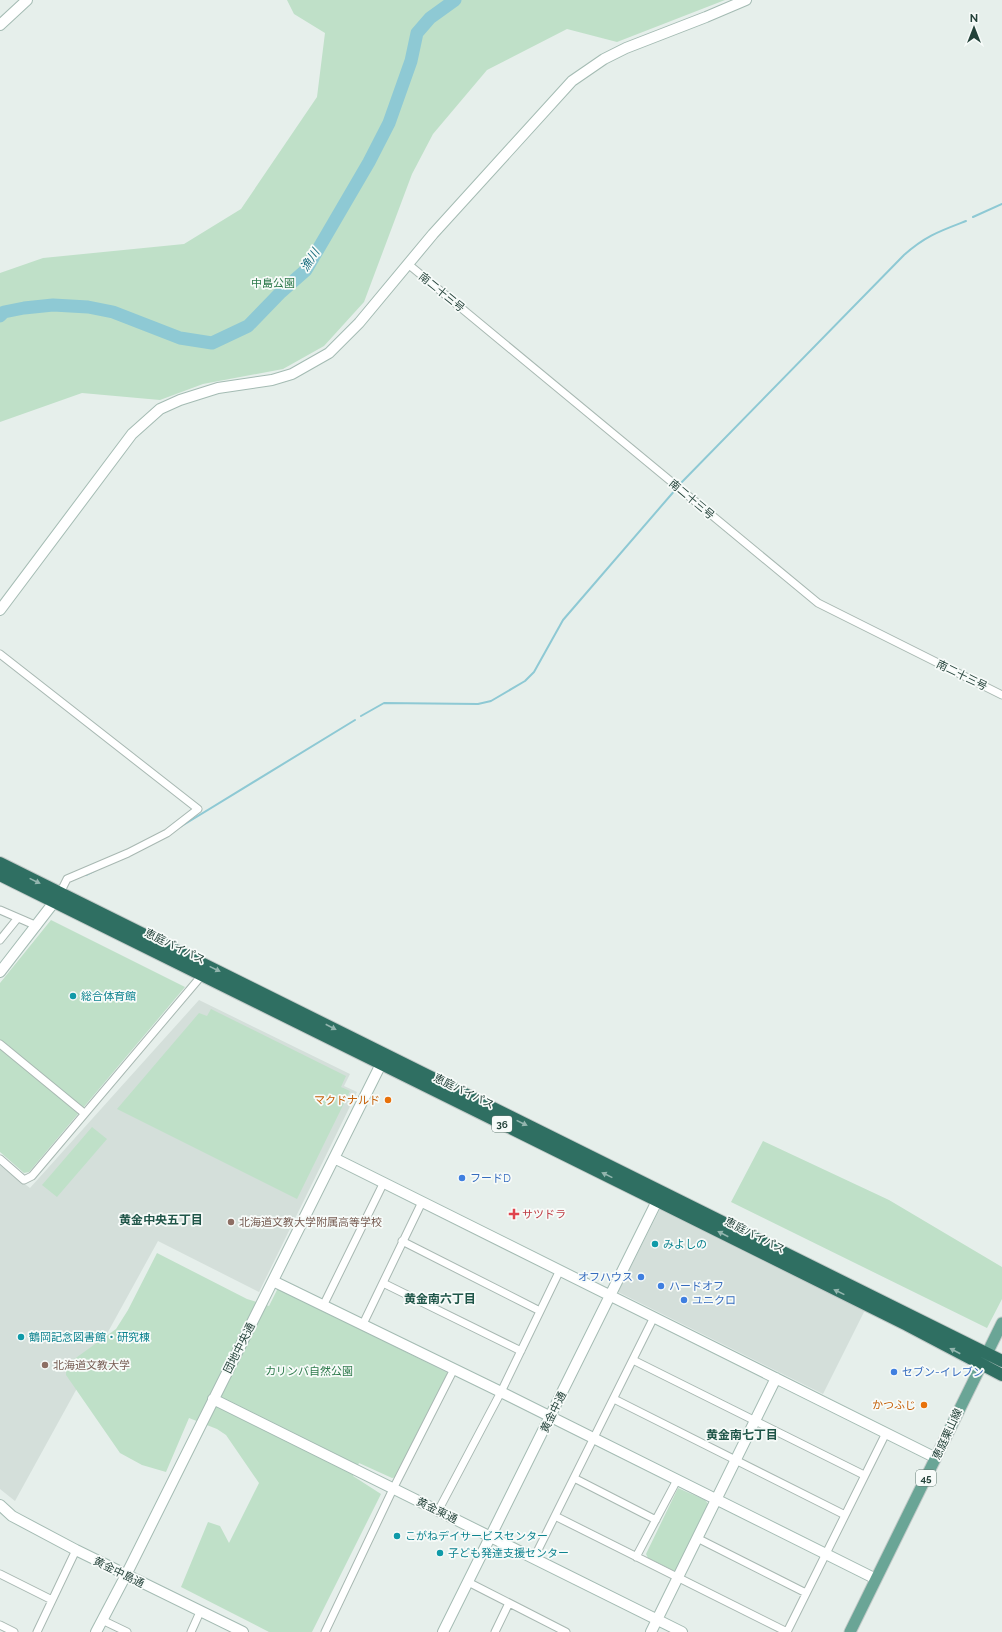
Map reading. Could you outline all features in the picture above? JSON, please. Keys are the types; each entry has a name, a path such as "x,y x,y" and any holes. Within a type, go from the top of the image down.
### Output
{"highway":[{"name":"恵庭バイパス","path":"0,863 58,898 203,974 383,1059"},
{"name":"恵庭バイパス","path":"0,875 58,898 660,1196 1002,1361"},
{"name":"恵庭バイパス","path":"660,1196 1002,1375"}],"main road":[{"name":"恵庭栗山線","path":"850,1632 1002,1323"}],"street":[{"path":"0,25 27,0"},
{"path":"0,610 132,434 146,420 160,410 200,393 272,380 292,374 311,365 344,340 433,234 572,81 604,59 626,48 746,0"},
{"name":"南二十三号","path":"408,264 818,603 1002,695"},
{"path":"0,654 198,809 167,833 67,879 58,898 0,972"},
{"path":"0,910 17,919 37,926"},
{"path":"0,940 17,919"},
{"path":"0,1159 24,1180 32,1176 203,974"},
{"path":"0,1044 84,1113"},
{"name":"団地中央通","path":"96,1632 126,1575 383,1059"},
{"path":"334,1158 936,1458"},
{"path":"323,1306 384,1182"},
{"name":"黄金中通","path":"444,1632 660,1196"},
{"path":"363,1324 422,1202"},
{"path":"402,1241 540,1311"},
{"path":"438,1511 501,1392 560,1270"},
{"path":"273,1281 501,1392 876,1579"},
{"path":"382,1283 520,1351"},
{"path":"534,1558 595,1439 654,1318"},
{"path":"633,1360 864,1476"},
{"path":"324,1632 393,1489 454,1369"},
{"path":"651,1632 776,1378"},
{"name":"黄金東通","path":"213,1399 682,1632"},
{"path":"614,1399 845,1515"},
{"path":"555,1516 787,1632 886,1433"},
{"path":"574,1478 656,1520"},
{"path":"636,1557 677,1480"},
{"name":"黄金中島通","path":"0,1505 12,1516 76,1550 243,1632"},
{"path":"697,1538 806,1593"},
{"path":"37,1632 76,1550"},
{"path":"0,1574 52,1600"},
{"path":"468,1582 566,1632"},
{"path":"495,1632 509,1603"},
{"path":"192,1632 200,1612"},
{"path":"102,1620 127,1632"},
{"path":"0,1625 14,1632"}],"shaded area":[{"name":"北海道文教大学","path":"199,1000 350,1074 344,1086 357,1092 259,1292 158,1241 15,1501 0,1489 0,1165 30,1188"},
{"path":"660,1209 865,1310 823,1394 618,1292"}],"green space":[{"name":"中島公園","path":"287,0 725,0 617,42 567,29 487,70 433,134 412,174 364,302 324,346 283,369 203,384 160,400 82,393 0,422 0,273 43,258 184,244 241,209 317,97 325,33 294,14"},
{"path":"51,920 185,987 29,1172 24,1173 0,1152 0,983"},
{"path":"211,1009 346,1076 341,1087 350,1091 297,1199 117,1109 199,1013 207,1016"},
{"path":"92,1127 107,1139 57,1197 42,1185"},
{"path":"763,1141 889,1200 1002,1267 1002,1299 987,1328 731,1202"},
{"name":"カリンバ自然公園","path":"157,1253 247,1299 269,1306 278,1288 448,1373 397,1477 392,1478 359,1463 353,1476 381,1494 312,1632 269,1632 181,1587 208,1522 220,1526 229,1543 259,1483 226,1435 217,1429 189,1418 166,1472 142,1465 120,1453 66,1375 66,1365 116,1329 128,1310"},
{"path":"678,1488 705,1500 709,1505 677,1570 674,1571 648,1558 646,1554"}],"waterway":[{"name":"漁川","path":"0,316 4,312 53,305 88,307 113,312 180,338 212,343 248,326 281,292 306,270 369,162 389,123 411,61 417,33 430,18 455,0"},
{"path":"973,217 1002,204"},
{"path":"679,485 904,255 919,243 940,231 966,221"},
{"path":"361,716 384,703 478,704 491,701 525,681 534,672 563,620 676,489"},
{"path":"180,827 355,720"},
{"path":"86,875 96,870"}],"place":[{"name":"総合体育館","path":"73,996"},
{"name":"マクドナルド","path":"388,1100"},
{"name":"フードD","path":"462,1178"},
{"name":"サツドラ","path":"514,1214"},
{"name":"北海道文教大学附属高等学校","path":"231,1222"},
{"name":"みよしの","path":"655,1244"},
{"name":"オフハウス","path":"641,1277"},
{"name":"ハードオフ","path":"661,1286"},
{"name":"ユニクロ","path":"684,1300"},
{"name":"鶴岡記念図書館・研究棟","path":"21,1337"},
{"name":"北海道文教大学","path":"45,1365"},
{"name":"セブン-イレブン","path":"894,1372"},
{"name":"かつふじ","path":"924,1405"},
{"name":"こがねデイサービスセンター","path":"397,1536"},
{"name":"子ども発達支援センター","path":"440,1553"}],"district":[{"name":"黄金中央五丁目","path":"161,1220"},
{"name":"黄金南六丁目","path":"440,1299"},
{"name":"黄金南七丁目","path":"742,1435"}]}
